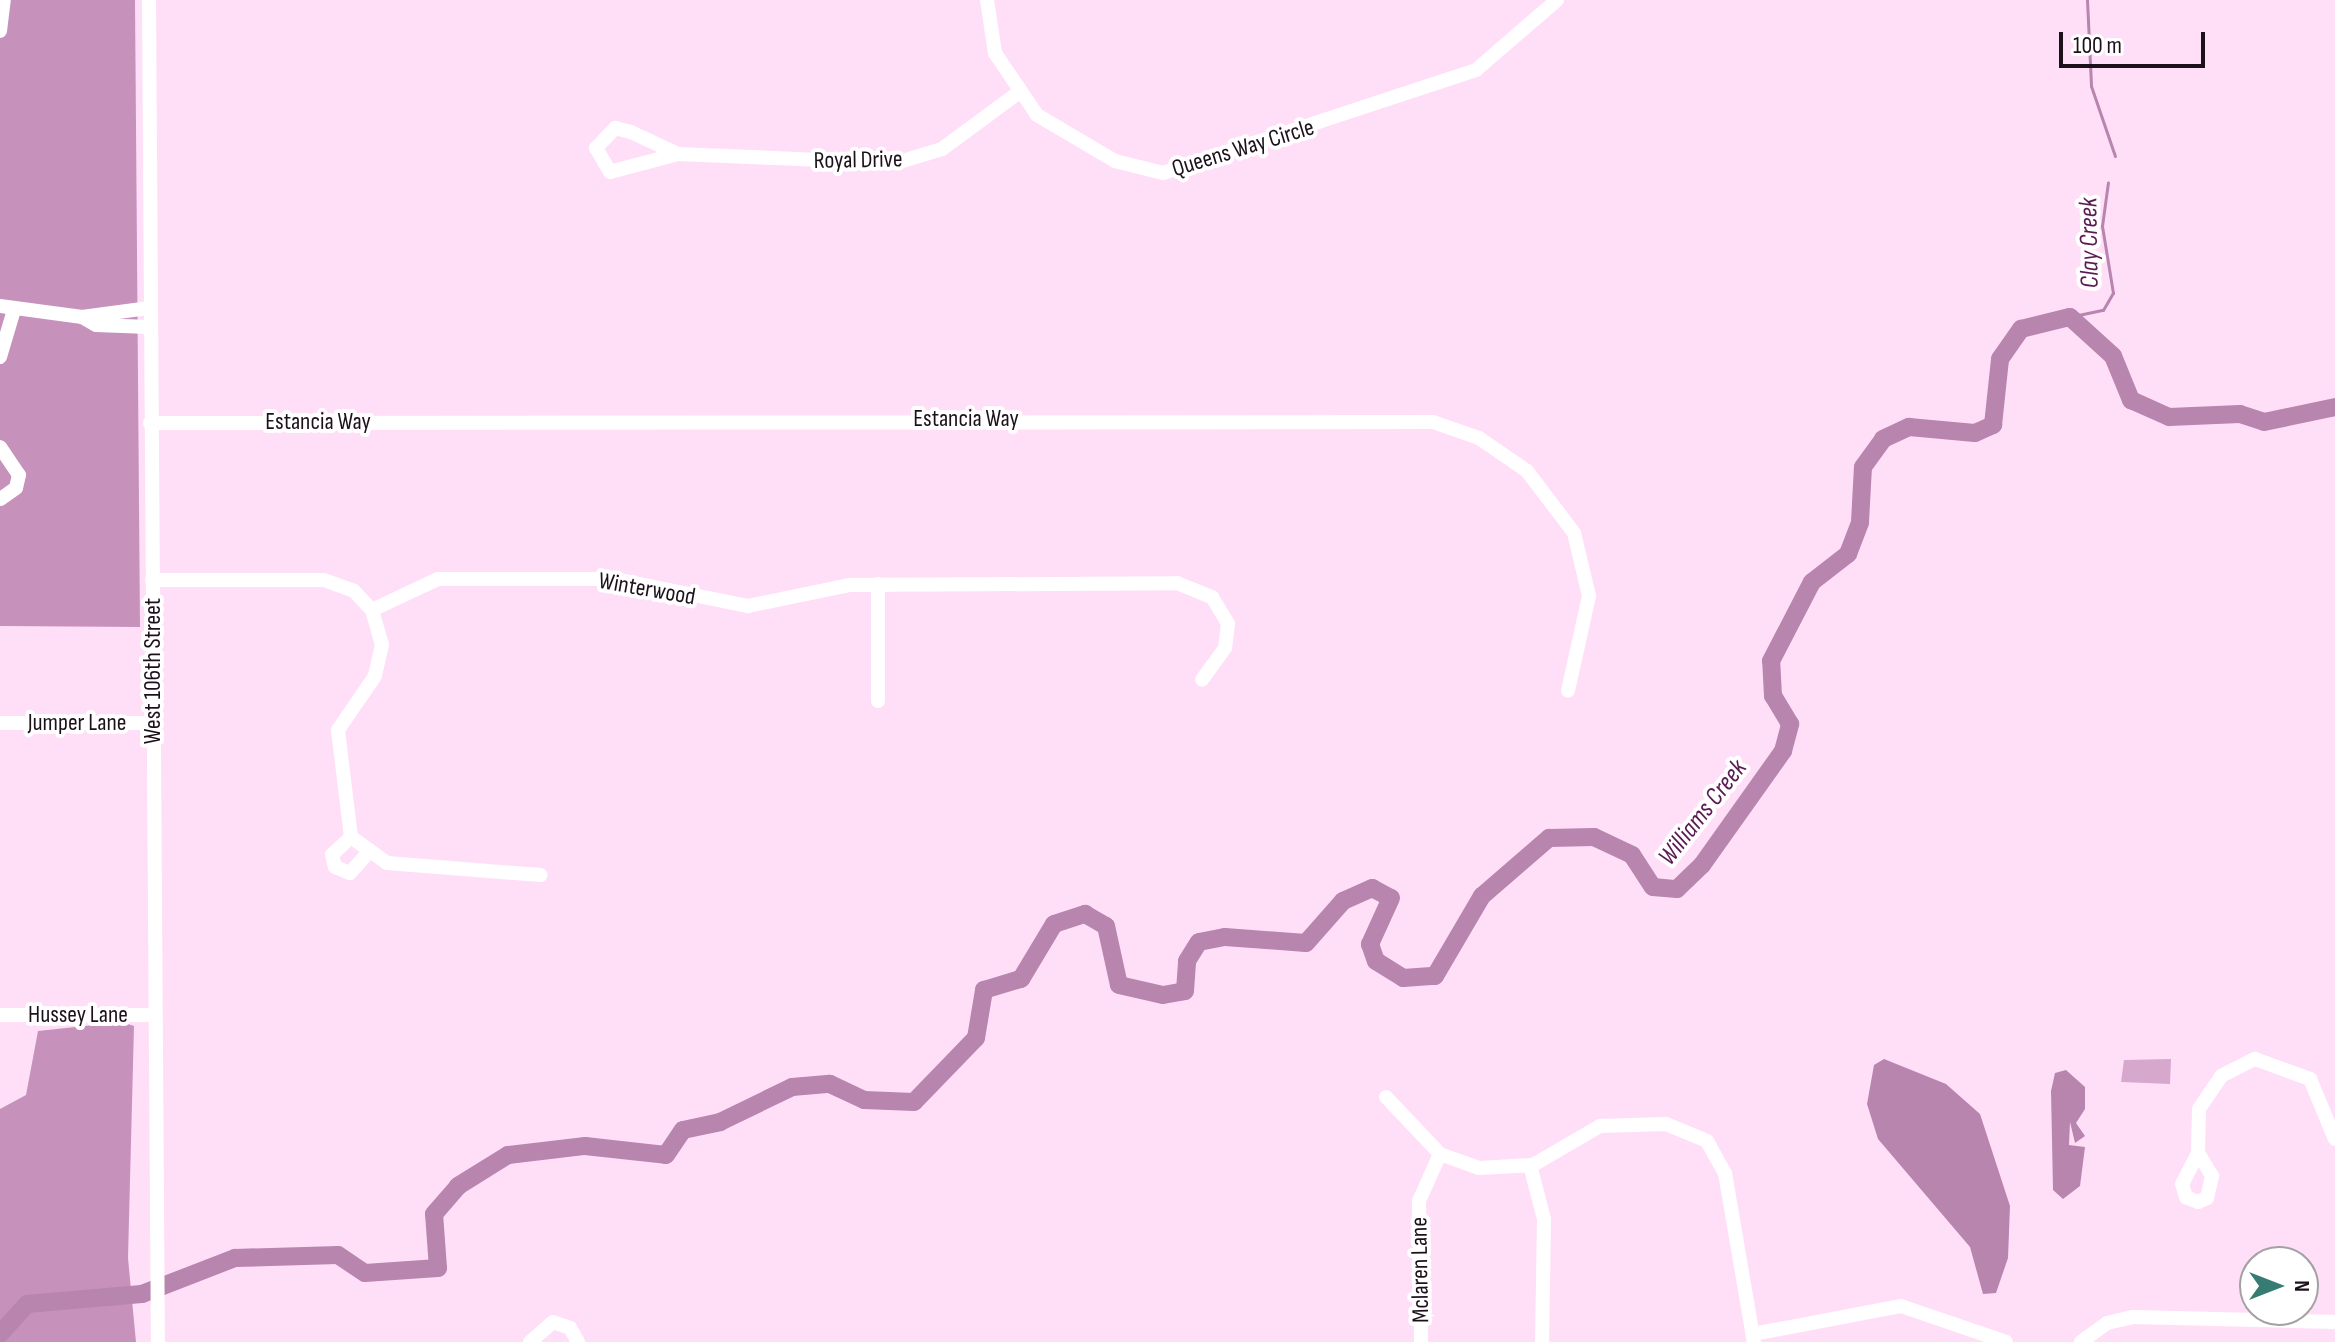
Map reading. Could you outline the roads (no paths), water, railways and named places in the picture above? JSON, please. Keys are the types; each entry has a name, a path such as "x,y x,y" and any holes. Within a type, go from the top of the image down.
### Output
{"street":[{"path":"0,31 4,0"},
{"name":"West 106th Street","path":"149,0 158,1335"},
{"name":"Queens Way Circle","path":"987,0 989,37 1018,93 1060,133 1115,161 1178,171 1476,70 1557,0"},
{"name":"Royal Drive","path":"678,154 615,128 596,148 599,163 614,173 678,154 896,163 942,149 1018,93"},
{"path":"0,357 6,310 82,317 149,308"},
{"path":"82,317 96,325 149,327"},
{"name":"Estancia Way","path":"150,423 1433,422 1479,438 1527,471 1574,533 1589,596 1568,691"},
{"path":"0,447 19,475 16,488 0,499"},
{"name":"Winterwood","path":"372,610 438,579 615,579 748,606 878,584 1195,587 1228,624 1225,648 1202,680"},
{"path":"152,580 324,580 344,585 372,610 382,634 379,666 338,730 351,837 368,853 399,865 541,875"},
{"path":"878,584 878,701"},
{"name":"Jumper Lane","path":"0,723 153,723"},
{"path":"351,837 332,855 335,867 358,869 368,853"},
{"name":"Hussey Lane","path":"0,1015 155,1015"},
{"path":"2198,1153 2205,1098 2221,1076 2255,1059 2310,1079 2335,1139"},
{"path":"1386,1097 1440,1154 1479,1168 1530,1165 1600,1126 1666,1124 1707,1141 1725,1173 1754,1338 1901,1306 2006,1342"},
{"name":"Mclaren Lane","path":"1421,1342 1419,1201 1440,1154"},
{"path":"1530,1165 1544,1219 1542,1342"},
{"path":"2081,1342 2107,1323 2133,1317 2335,1322"},
{"path":"530,1342 553,1322 570,1328 578,1342"}],"waterway":[{"name":"Clay Creek","path":"2087,0 2091,86 2115,156"},
{"name":"Clay Creek","path":"2064,318 2103,310 2113,293 2102,226 2108,182"},
{"name":"Williams Creek","path":"0,1334 27,1304 142,1294 235,1258 338,1255 365,1273 438,1268 434,1214 458,1186 508,1155 585,1146 666,1155 683,1130 720,1122 792,1087 830,1084 864,1100 914,1102 976,1038 984,990 1021,979 1054,924 1085,914 1106,926 1119,985 1163,995 1185,991 1187,961 1199,942 1225,937 1306,943 1343,901 1372,888 1391,898 1370,944 1376,961 1403,978 1435,976 1482,896 1549,838 1594,837 1632,855 1653,887 1677,889 1702,865 1783,751 1790,724 1773,696 1771,661 1812,582 1848,554 1860,522 1863,467 1883,439 1909,427 1975,433 1993,425 2000,359 2021,329 2070,317 2113,356 2131,400 2169,417 2240,414 2264,422 2335,407"}]}
